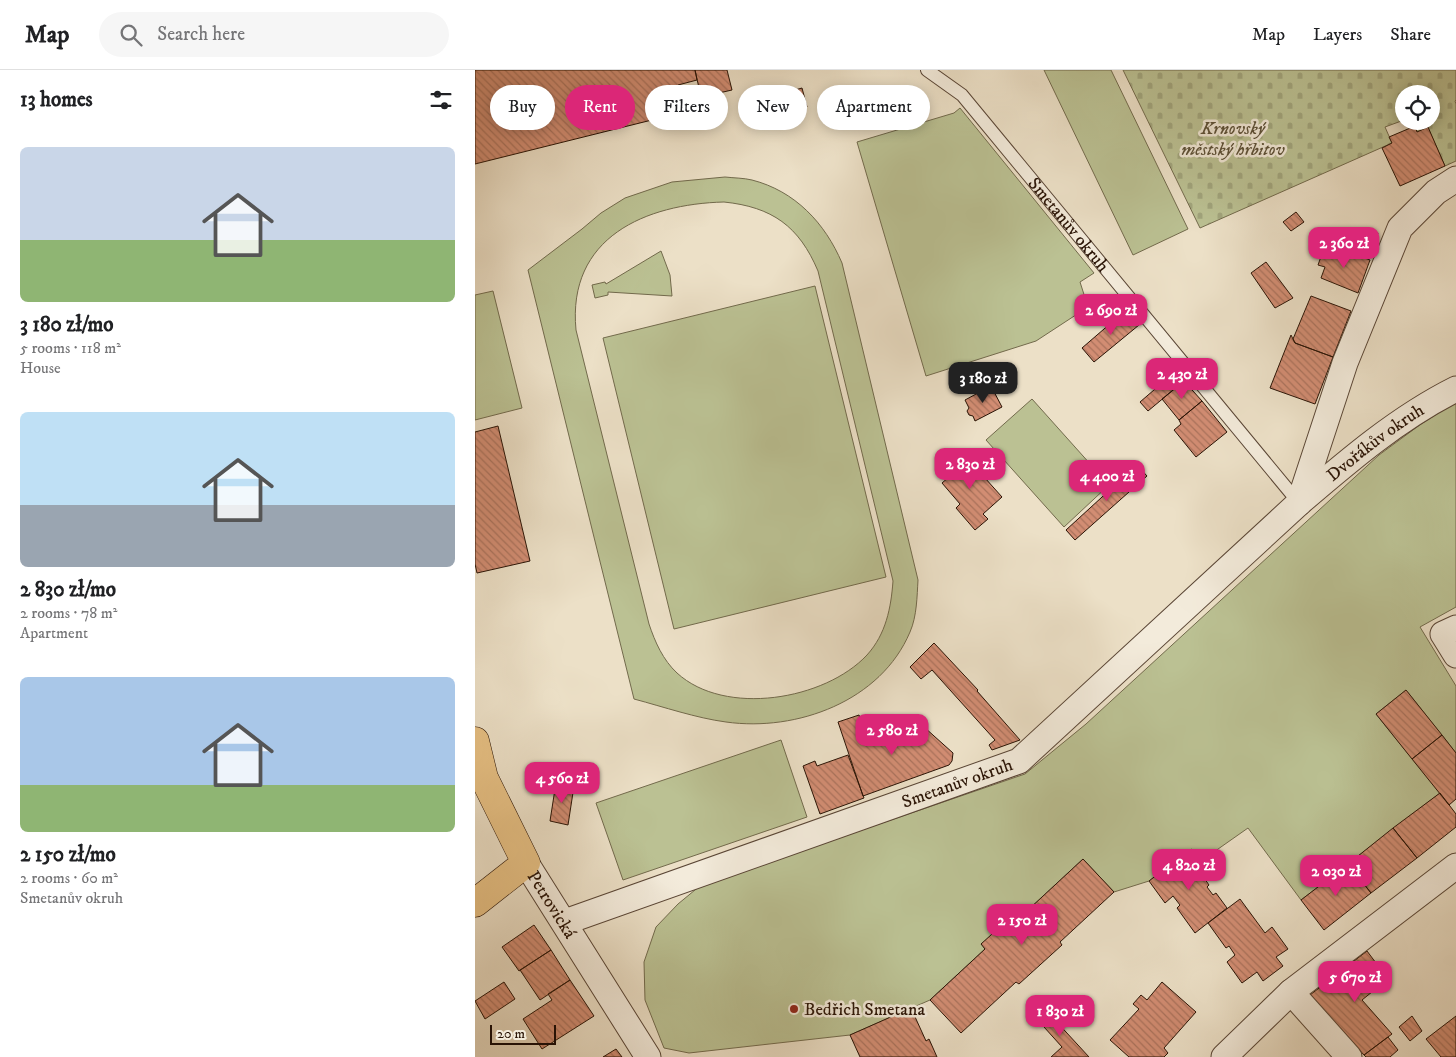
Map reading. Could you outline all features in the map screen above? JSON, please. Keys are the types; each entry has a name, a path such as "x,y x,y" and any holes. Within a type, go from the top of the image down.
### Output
{"main road":[{"name":"Petrovická","path":"476,753 484,778 526,863"},
{"path":"475,904 526,863"}],"street":[{"name":"Smetanův okruh","path":"565,922 1019,761 1299,503 1345,363 1400,228 1436,192 1456,179"},
{"name":"Dvořákův okruh","path":"1299,503 1340,468 1406,417 1456,389"},
{"path":"1456,628 1443,634 1456,655"},
{"name":"Petrovická","path":"526,863 649,1057"},
{"path":"1224,1057 1291,992 1456,866"},
{"path":"1291,992 1349,1057"}],"lane":[{"name":"Smetanův okruh","path":"927,70 963,95 1299,503"}],"green space":[{"path":"1044,70 1111,70 1188,229 1133,255"},
{"name":"Krnovský městský hřbitov","path":"1123,70 1456,70 1456,161 1445,166 1429,130 1440,130 1440,85 1395,85 1395,123 1385,127 1392,143 1200,228"},
{"path":"960,108 1094,273 1080,282 1088,307 1036,341 926,376 857,142 897,130 930,130 930,120 954,113"},
{"path":"725,177 749,179 768,185 782,192 807,211 827,235 842,263 918,580 917,599 910,632 897,656 879,677 858,693 834,707 808,716 781,722 753,724 726,722 634,699 528,270 601,213 625,198 672,182","holes":["724,202 770,214 793,231 802,242 818,271 893,581 889,611 879,638 867,655 849,670 826,683 801,692 747,699 721,695 697,687 672,668 657,644 649,624 576,330 577,298 584,271 598,249 617,232 641,219 667,210 695,204"]},
{"path":"661,251 670,275 672,296 608,292 608,295 595,298 592,285 605,282 606,284"},
{"path":"815,286 886,577 674,629 603,338"},
{"path":"493,291 522,408 475,420 475,295"},
{"path":"1032,399 1109,485 1064,527 986,440"},
{"path":"1456,402 1456,607 1420,627 1456,686 1456,753 1406,690 1376,714 1440,793 1301,900 1248,828 1201,861 1192,849 1173,864 1171,861 1149,881 1114,892 1083,859 1028,910 1024,905 982,944 985,949 930,1000 850,1035 689,1053 664,1048 645,1000 644,962 656,927 678,904 701,885 1025,774 1086,724 1379,455 1421,424"},
{"path":"781,740 807,817 623,880 596,803"}],"building":[{"path":"475,70 695,70 697,80 678,85 645,85 645,122 635,124 635,85 565,85 565,130 612,130 475,164"},
{"path":"695,70 727,70 732,90 728,91 728,85 698,85"},
{"path":"1406,130 1416,130 1417,132 1429,130 1445,166 1400,186 1382,148 1392,143 1389,137"},
{"path":"1296,212 1304,222 1291,231 1283,222"},
{"path":"1371,230 1378,233 1371,252 1364,249"},
{"path":"1333,246 1370,260 1358,293 1321,278 1325,267 1318,265 1323,251 1330,254"},
{"path":"1266,262 1293,298 1275,308 1251,273"},
{"path":"1311,296 1351,311 1333,357 1295,343 1293,339"},
{"path":"1126,310 1139,325 1094,362 1082,348"},
{"path":"1291,335 1295,343 1333,357 1315,404 1270,388"},
{"path":"1176,371 1184,381 1148,411 1140,402"},
{"path":"1184,381 1202,401 1179,420 1162,399"},
{"path":"991,386 1002,407 975,421 973,416 969,415 967,411 969,408 965,400"},
{"path":"1202,401 1227,432 1196,457 1174,430 1181,424 1179,420"},
{"path":"498,426 530,561 477,573 475,564 475,432"},
{"path":"959,449 1002,497 983,514 988,519 975,530 956,508 960,504 942,483 956,471 946,460"},
{"path":"1137,465 1147,476 1075,540 1066,530"},
{"path":"934,643 978,690 1020,740 992,750 989,745 995,740 932,670 921,679 910,667"},
{"path":"1406,690 1442,735 1412,759 1376,714"},
{"path":"859,715 870,745 924,727 953,753 952,761 949,765 863,796 838,722"},
{"path":"1442,735 1456,753 1456,799 1449,805 1412,759"},
{"path":"848,755 864,798 820,814 803,766 815,761 817,766"},
{"path":"562,784 574,786 568,825 550,821 555,789"},
{"path":"1440,793 1456,814 1456,827 1417,858 1393,828"},
{"path":"1393,828 1417,858 1371,893 1348,864"},
{"path":"1192,849 1208,870 1202,875 1209,885 1207,887 1213,895 1216,893 1227,908 1195,933 1177,908 1180,905 1173,896 1165,903 1149,881 1172,861 1173,864"},
{"path":"1083,859 1114,892 1060,942 1062,945 1019,984 1016,982 961,1033 930,1000 985,949 981,944 1024,905 1028,910"},
{"path":"1348,864 1371,893 1324,930 1301,900"},
{"path":"1240,899 1265,933 1272,927 1288,949 1276,957 1283,966 1263,981 1257,972 1242,983 1227,962 1235,955 1229,946 1226,948 1208,923"},
{"path":"534,925 551,950 519,971 502,947"},
{"path":"551,950 570,980 540,1000 520,970"},
{"path":"1367,951 1388,979 1362,1000 1392,1034 1364,1055 1310,995"},
{"path":"570,980 594,1016 542,1049 523,1019 552,1000 548,994"},
{"path":"504,982 515,999 485,1019 475,1001"},
{"path":"1162,982 1196,1012 1164,1048 1168,1053 1164,1057 1129,1057 1110,1040 1139,1009 1133,1004 1141,995 1147,1000"},
{"path":"1043,1007 1089,1057 1051,1057 1062,1047 1035,1017"},
{"path":"911,1008 926,1041 929,1039 937,1057 860,1057 850,1035"},
{"path":"1412,1016 1422,1031 1410,1041 1399,1027"},
{"path":"1456,1016 1456,1057 1441,1057 1426,1039"},
{"path":"1388,1037 1398,1050 1390,1057 1366,1057 1364,1055"},
{"path":"616,1049 622,1057 603,1057"}],"place":[{"name":"Bedřich Smetana","path":"794,1009"}]}
